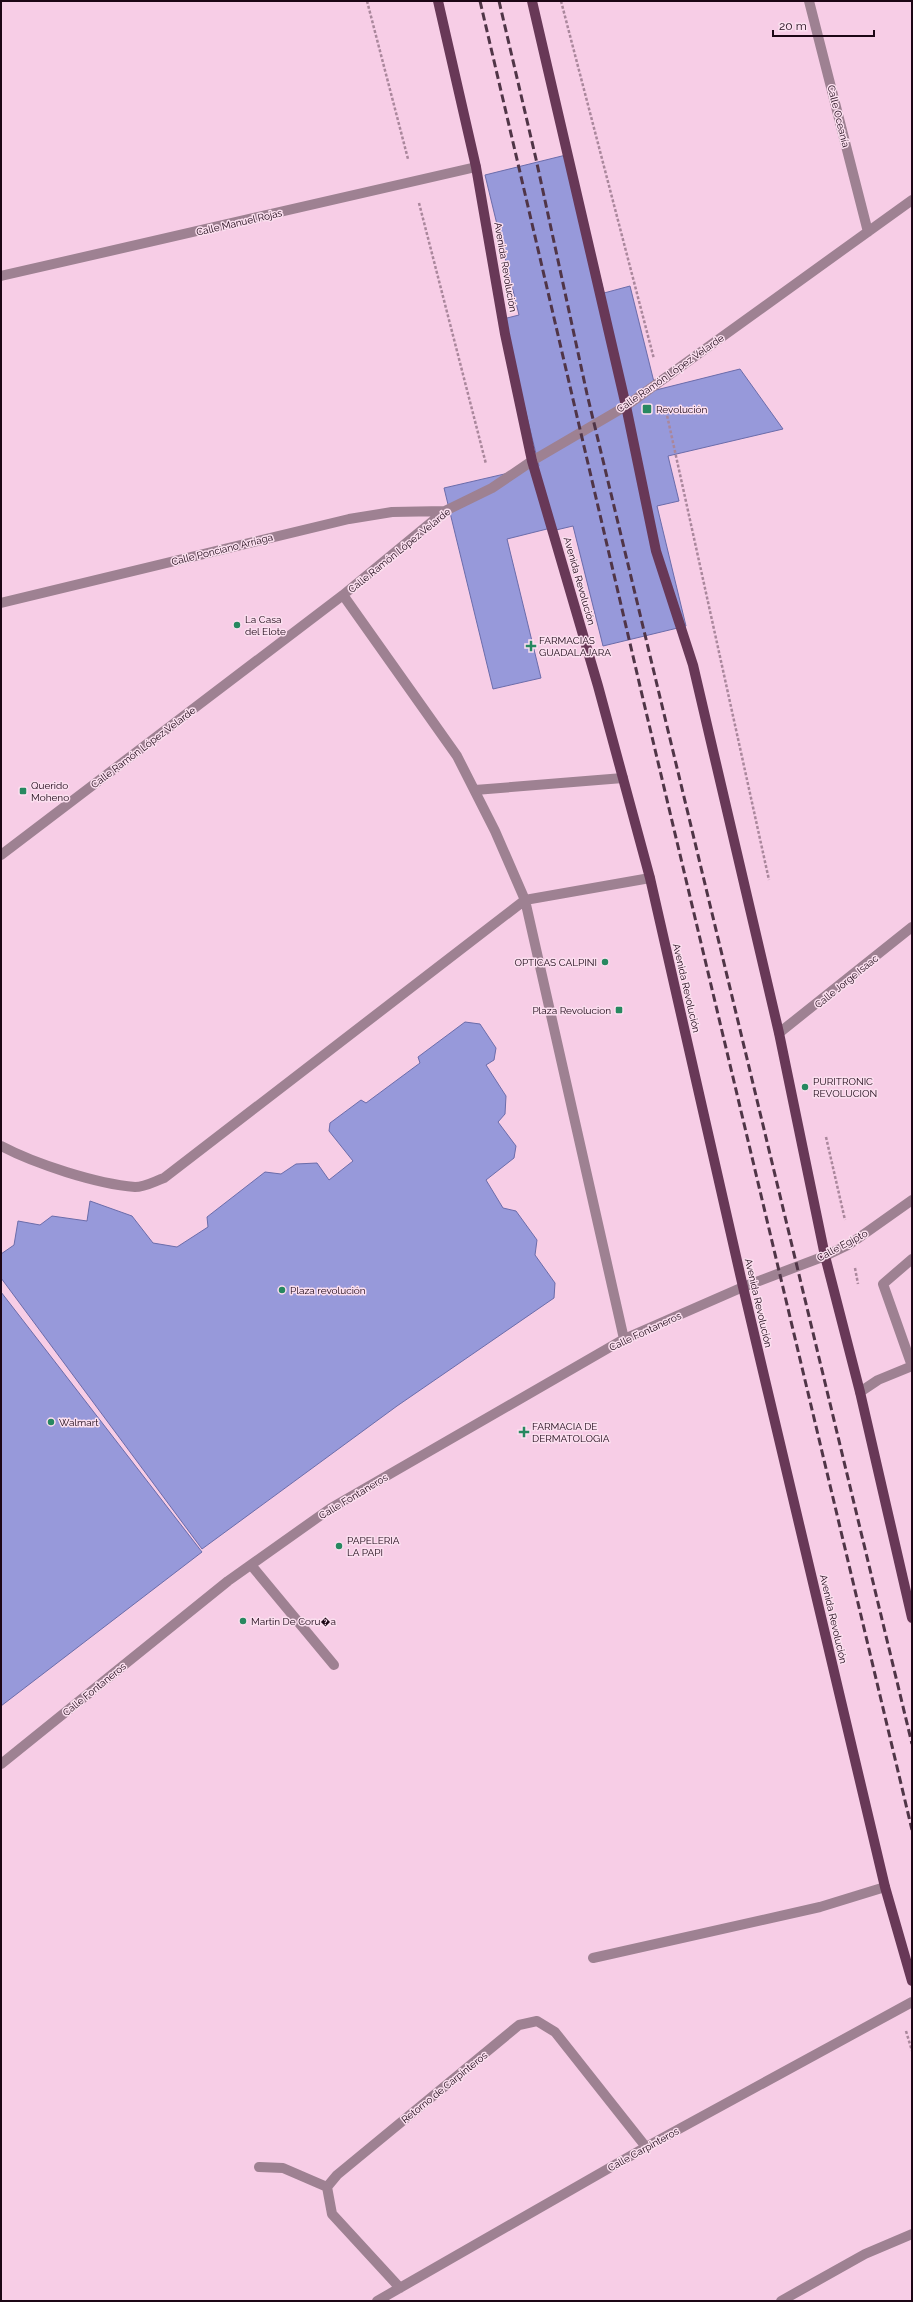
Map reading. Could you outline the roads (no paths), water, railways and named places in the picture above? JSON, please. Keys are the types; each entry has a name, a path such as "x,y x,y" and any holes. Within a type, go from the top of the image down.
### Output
{"main road":[{"name":"Avenida Revolución","path":"438,1 476,167 505,334 532,461 598,686 650,878 743,1287 885,1887 912,1980"},
{"path":"532,1 626,406 656,551 693,665 779,1033 825,1256 860,1392 912,1618"}],"street":[{"name":"Calle Oceanía","path":"809,1 868,232"},
{"name":"Calle Manuel Rojas","path":"1,276 476,167"},
{"name":"Calle Ramón López Velarde","path":"1,855 343,595 445,511 492,488 532,461 626,406 660,380 912,200"},
{"name":"Calle Ponciano Arriaga","path":"1,603 349,519 392,512 445,511"},
{"path":"343,595 458,756 495,831 525,900 624,1339"},
{"path":"475,790 623,778"},
{"path":"1,1146 31,1161 99,1180 136,1187 164,1178 525,900 650,878"},
{"name":"Calle Jorge Isaac","path":"779,1033 912,928"},
{"name":"Calle Egipto","path":"743,1287 825,1256 857,1239 912,1200"},
{"path":"860,1392 878,1380 912,1366 883,1284 912,1259"},
{"name":"Calle Fontaneros","path":"1,1764 228,1581 331,1508 624,1339 743,1287"},
{"path":"251,1565 334,1665"},
{"path":"593,1958 820,1907 885,1887"},
{"name":"Calle Carpinteros","path":"377,2301 646,2147 912,2002"},
{"name":"Retorno de Carpinteros","path":"327,2187 337,2175 519,2025 537,2022 555,2032 646,2147"},
{"path":"259,2167 283,2168 327,2187 332,2214 400,2288"},
{"path":"781,2301 865,2254 912,2234"}],"railway":[{"path":"480,1 643,699 912,1830"},
{"path":"499,1 536,159 587,394 912,1744"}],"place":[{"name":"Revolución","path":"647,409"},
{"name":"La Casa del Elote","path":"237,625"},
{"name":"FARMACIAS GUADALAJARA","path":"531,646"},
{"name":"Querido Moheno","path":"23,791"},
{"name":"OPTICAS CALPINI","path":"605,962"},
{"name":"Plaza Revolucion","path":"619,1010"},
{"name":"PURITRONIC REVOLUCION","path":"805,1087"},
{"name":"Plaza revolución","path":"282,1290"},
{"name":"Walmart","path":"51,1422"},
{"name":"FARMACIA DE DERMATOLOGIA","path":"524,1432"},
{"name":"PAPELERIA LA PAPI","path":"339,1546"},
{"name":"Martin De Coru�a","path":"243,1621"}]}
